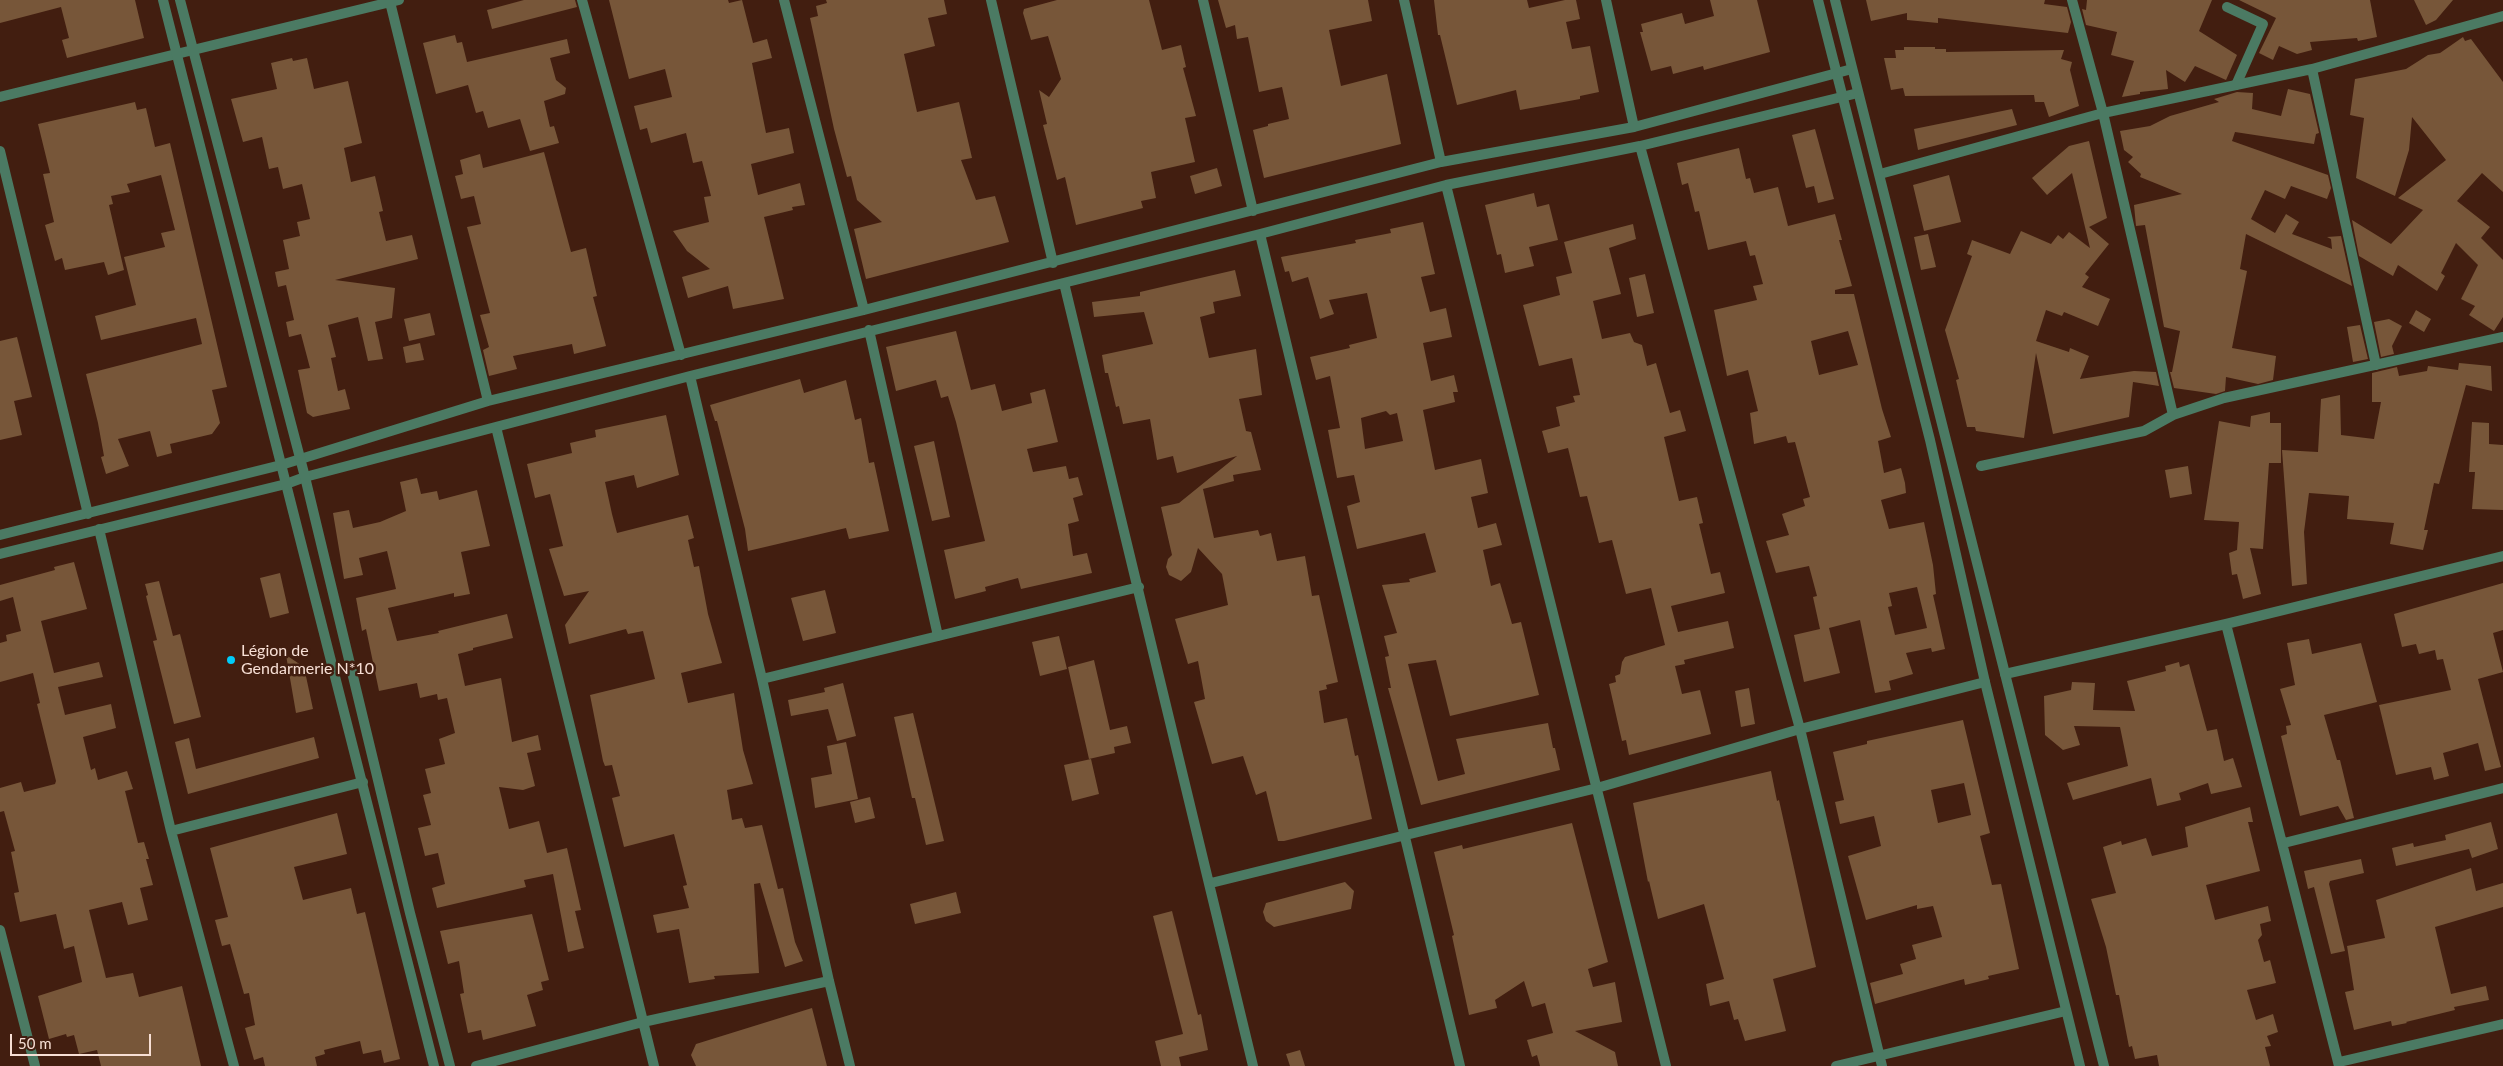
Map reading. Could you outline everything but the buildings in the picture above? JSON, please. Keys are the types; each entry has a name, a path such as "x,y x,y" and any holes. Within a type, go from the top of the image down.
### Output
{"street":[{"path":"162,0 434,1066"},
{"path":"180,0 304,478 410,913 450,1066"},
{"path":"582,0 681,355"},
{"path":"784,0 864,310"},
{"path":"991,0 1053,262"},
{"path":"1203,0 1253,212"},
{"path":"1404,0 1440,162"},
{"path":"1606,0 1634,127"},
{"path":"1818,0 1930,440 1985,682 2080,1066"},
{"path":"1835,0 2104,1066"},
{"path":"2072,0 2103,113 2173,414"},
{"path":"0,97 395,1 488,401"},
{"path":"2227,7 2263,24 2236,85"},
{"path":"1880,174 2103,113 2312,69 2503,16"},
{"path":"0,535 281,465 298,458 488,401 864,310 1253,212 1440,162 1634,127 1852,69"},
{"path":"2312,69 2376,365"},
{"path":"0,554 286,484 690,376 1260,234 1446,185 1640,146 1858,93"},
{"path":"1640,146 1800,729 1882,1066"},
{"path":"0,152 88,514"},
{"path":"1446,185 1666,1066"},
{"path":"1260,234 1460,1066"},
{"path":"1064,283 1211,883 1253,1066"},
{"path":"869,330 938,636"},
{"path":"1982,466 2144,431 2173,414 2224,398 2503,337"},
{"path":"690,376 762,679 829,981 850,1066"},
{"path":"496,427 654,1066"},
{"path":"99,529 171,831 234,1066"},
{"path":"2005,674 2226,624 2503,556"},
{"path":"762,679 1139,587"},
{"path":"2226,624 2284,843 2339,1064 2503,1024"},
{"path":"1211,883 1597,788 1800,729 1985,682"},
{"path":"171,831 363,782"},
{"path":"2284,843 2503,788"},
{"path":"0,930 35,1066"},
{"path":"476,1066 643,1022 829,981"},
{"path":"1836,1066 2066,1011"}],"place":[{"name":"Légion de Gendarmerie N*10","path":"231,660"}]}
